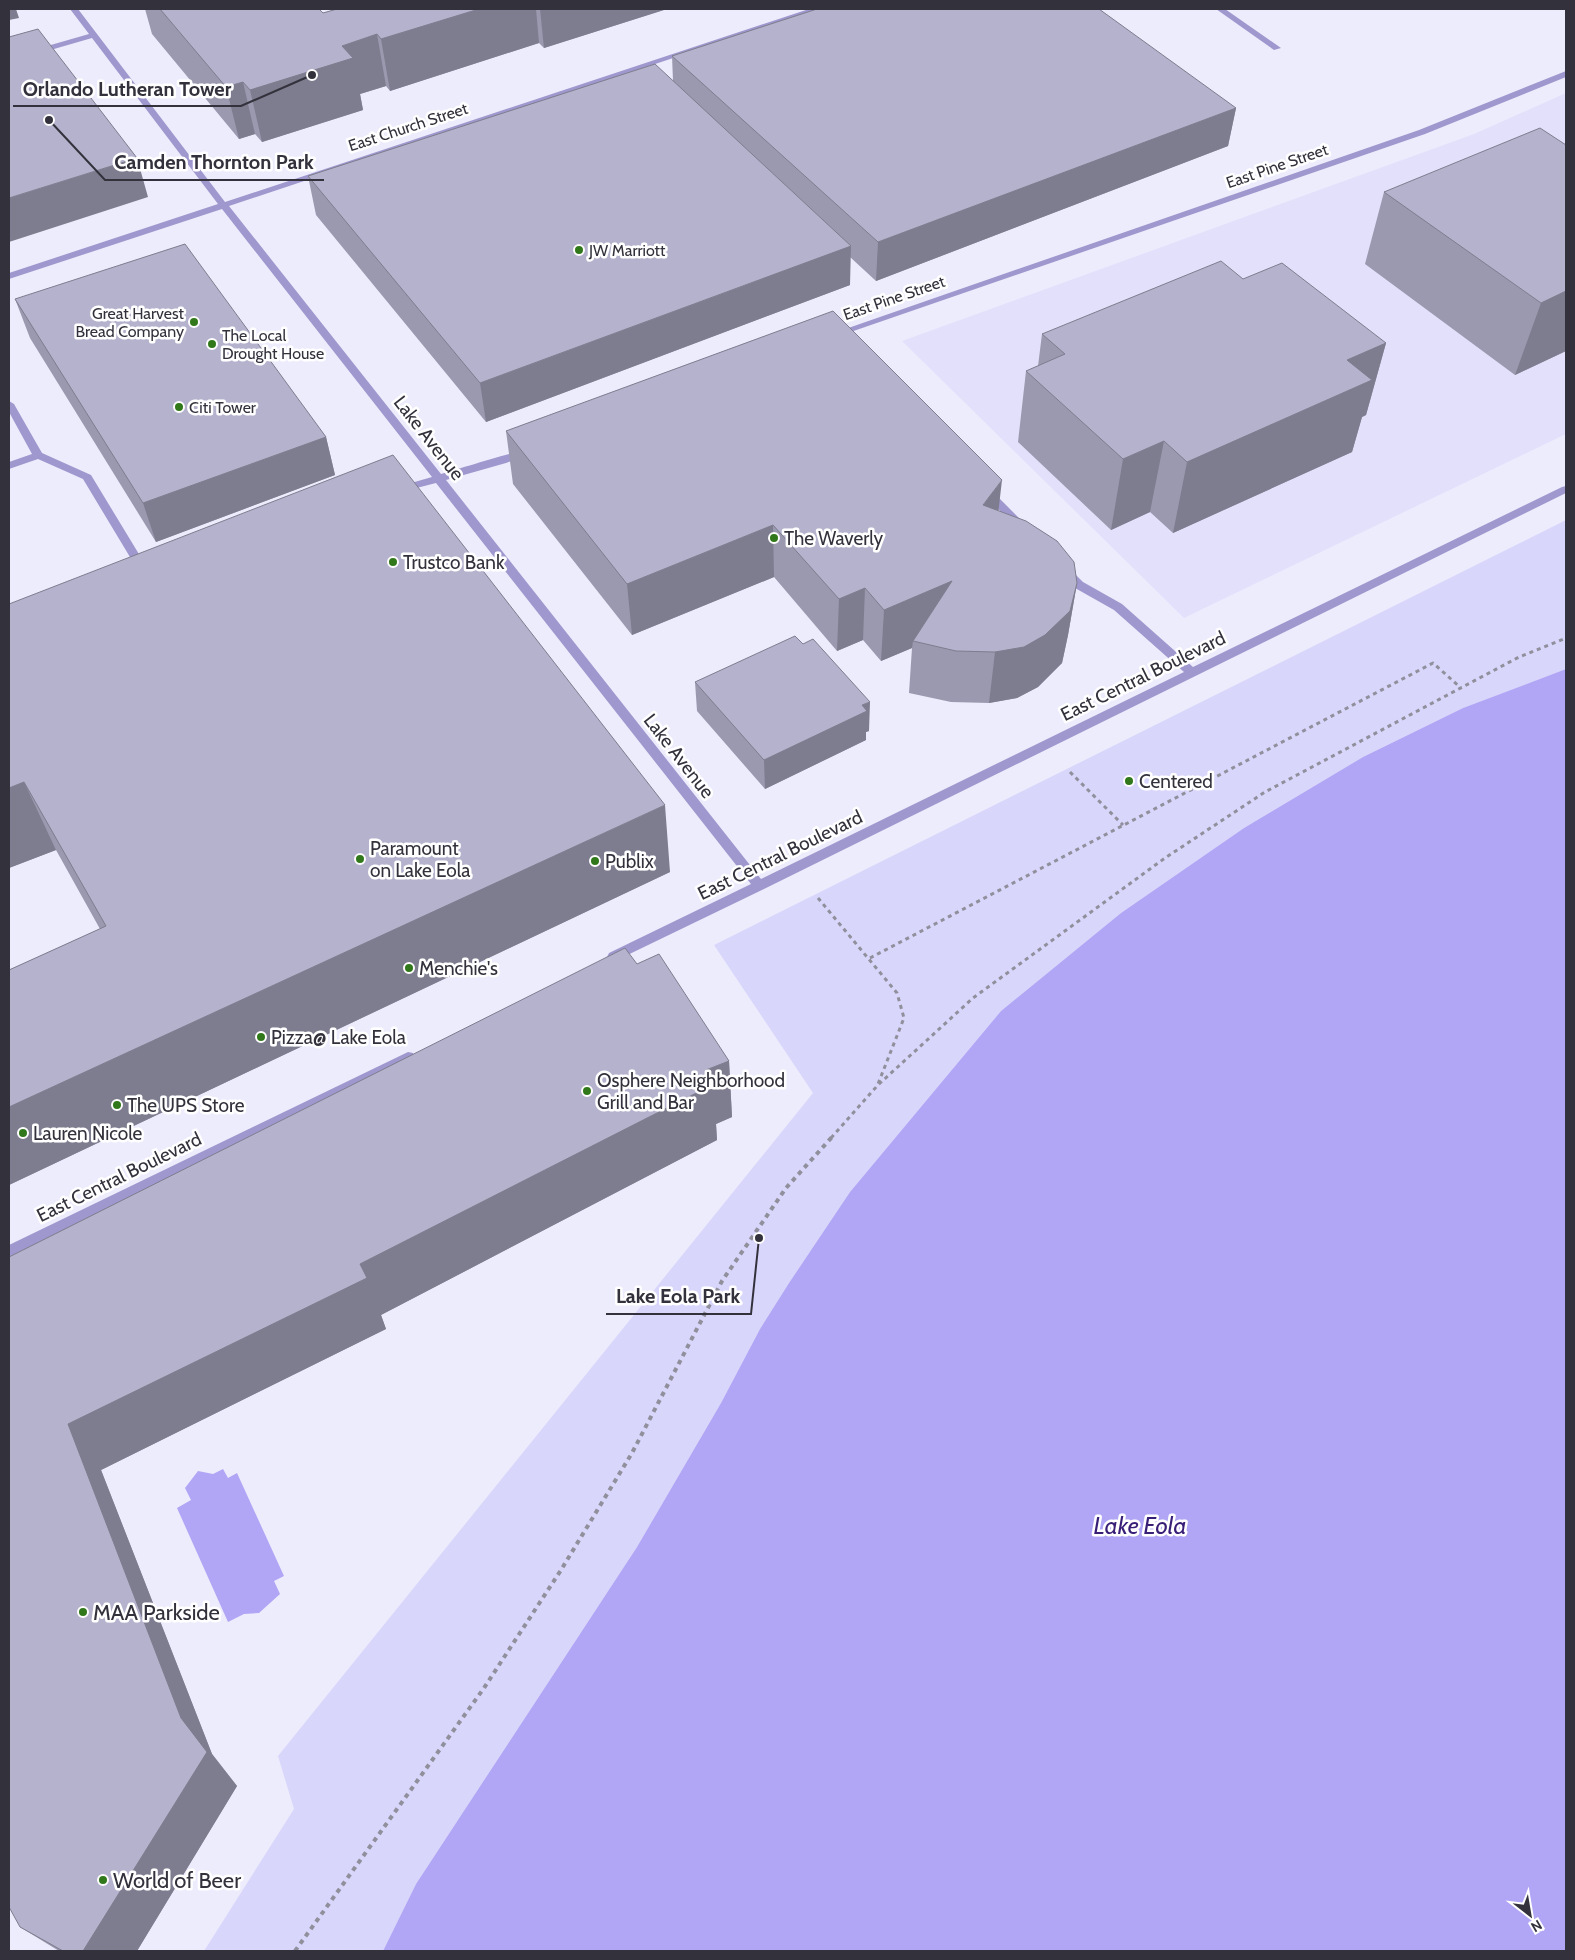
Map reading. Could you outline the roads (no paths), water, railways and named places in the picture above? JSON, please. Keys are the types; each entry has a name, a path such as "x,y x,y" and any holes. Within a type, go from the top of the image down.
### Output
{"street":[{"name":"Lake Avenue","path":"74,9 223,204 760,886"},
{"name":"East Church Street","path":"9,276 816,9"},
{"path":"1220,9 1277,48"},
{"path":"9,60 94,35"},
{"name":"East Pine Street","path":"832,339 1422,132 1566,74"},
{"path":"9,405 38,455 87,477 148,577"},
{"path":"387,492 502,461 539,447"},
{"path":"9,466 38,455"},
{"path":"976,481 1031,536"},
{"name":"East Central Boulevard","path":"601,963 1566,489"},
{"path":"1059,564 1079,585 1118,606 1193,673"},
{"name":"East Central Boulevard","path":"9,1252 422,1051"}],"water":[{"name":"Lake Eola","path":"1566,669 1566,1951 383,1951 416,1884 637,1547 721,1403 760,1329 789,1283 850,1192 1001,1011 1121,913 1244,828 1363,757 1463,708"},
{"path":"223,1469 228,1478 237,1473 284,1576 274,1581 280,1594 259,1613 244,1614 228,1622 177,1508 191,1500 185,1488 198,1471 213,1474"}],"place":[{"name":"Orlando Lutheran Tower","path":"312,75"},
{"name":"Camden Thornton Park","path":"49,120"},
{"name":"JW Marriott","path":"579,250"},
{"name":"Great Harvest Bread Company","path":"194,322"},
{"name":"The Local Drought House","path":"212,344"},
{"name":"Citi Tower","path":"179,407"},
{"name":"The Waverly","path":"774,538"},
{"name":"Trustco Bank","path":"393,562"},
{"name":"Centered","path":"1129,781"},
{"name":"Paramount on Lake Eola","path":"360,859"},
{"name":"Publix","path":"595,861"},
{"name":"Menchie's","path":"409,968"},
{"name":"Pizza@ Lake Eola","path":"261,1037"},
{"name":"Osphere Neighborhood Grill and Bar","path":"587,1091"},
{"name":"The UPS Store","path":"117,1105"},
{"name":"Lauren Nicole","path":"23,1133"},
{"name":"Lake Eola Park","path":"759,1238"},
{"name":"MAA Parkside","path":"83,1612"},
{"name":"World of Beer","path":"103,1880"}]}
